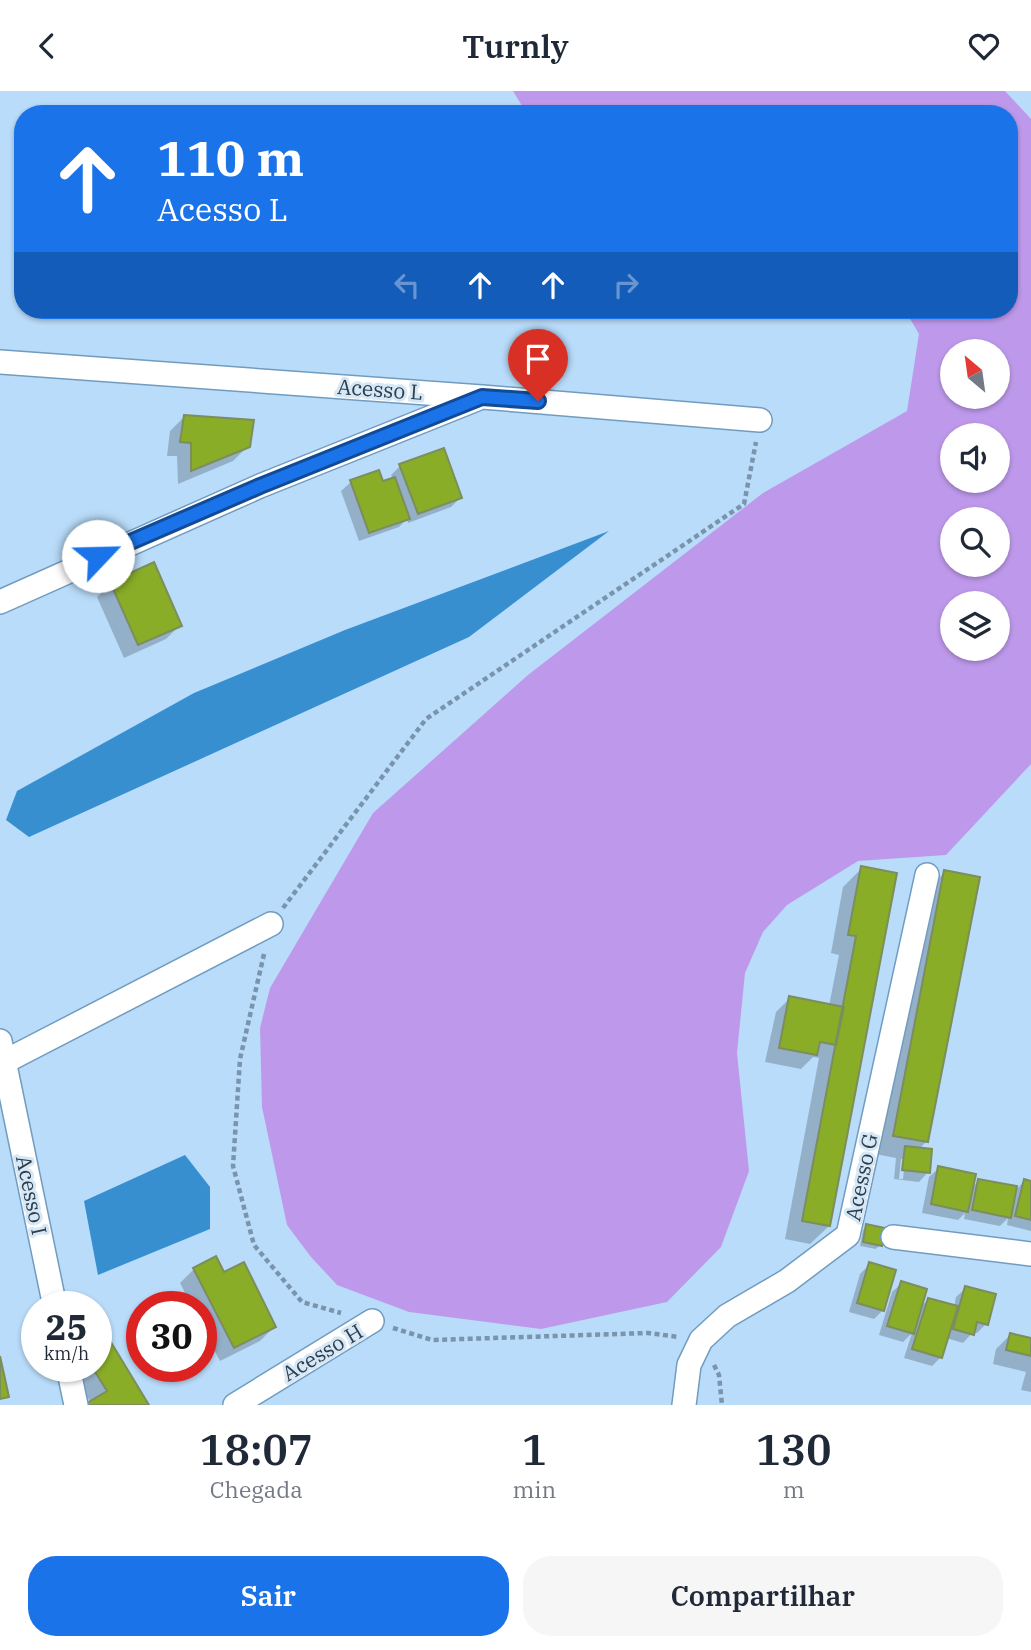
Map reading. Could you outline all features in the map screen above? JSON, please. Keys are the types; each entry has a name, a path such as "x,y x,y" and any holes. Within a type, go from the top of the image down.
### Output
{"street":[{"name":"Acesso L","path":"0,362 410,391 760,420"},
{"path":"384,436 410,391"},
{"path":"0,601 248,491 482,397"},
{"name":"Acesso G","path":"684,1405 689,1365 701,1339 727,1316 788,1282 848,1235 927,875"},
{"path":"2,1051 271,924"},
{"name":"Acesso I","path":"2,1051 52,1291"},
{"path":"893,1237 1031,1254"},
{"name":"Acesso H","path":"235,1405 372,1321"},
{"path":"71,1382 76,1405"}],"path":[{"path":"722,1405 719,1375 701,1339 648,1333 432,1341 302,1302 254,1245 233,1166 240,1059 271,924 426,719 744,504 760,420"}],"shaded area":[{"path":"513,91 1005,91 1018,105 522,105"},
{"path":"1018,105 1031,119 1031,764 946,855 858,861 787,905 763,932 745,973 737,1053 749,1171 721,1247 667,1302 541,1329 409,1312 337,1285 287,1225 262,1107 260,1028 270,988 373,813 528,675 763,493 907,411 919,334 910,319 1018,319"}],"water":[{"path":"609,531 469,637 29,837 6,820 17,791 194,693 345,630"},
{"path":"185,1155 210,1187 210,1229 98,1275 84,1201"}],"building":[{"path":"184,415 254,420 250,447 191,471 191,443 180,442"},
{"path":"444,448 462,498 418,514 399,464"},
{"path":"379,470 383,481 395,477 410,519 369,533 350,480"},
{"path":"154,562 182,626 138,645 110,582"},
{"path":"861,866 897,873 830,1226 802,1221 856,936 848,935"},
{"path":"944,870 980,877 928,1142 893,1136"},
{"path":"789,996 844,1007 836,1045 820,1042 817,1055 779,1048"},
{"path":"905,1146 932,1149 930,1173 902,1170"},
{"path":"938,1166 976,1174 968,1212 931,1204"},
{"path":"978,1179 1017,1186 1011,1218 972,1210"},
{"path":"1024,1179 1031,1181 1031,1220 1015,1216"},
{"path":"866,1224 885,1228 882,1246 863,1242"},
{"path":"216,1256 224,1272 244,1262 276,1327 234,1348 217,1315 217,1291 205,1291 193,1268"},
{"path":"869,1262 896,1270 884,1311 857,1303"},
{"path":"901,1281 927,1289 914,1334 887,1326"},
{"path":"965,1286 996,1294 988,1325 977,1322 974,1335 953,1329"},
{"path":"928,1298 958,1306 942,1358 912,1349"},
{"path":"1010,1333 1031,1338 1031,1356 1006,1350"},
{"path":"112,1344 126,1367 126,1382 135,1382 149,1405 84,1405 107,1391 101,1382 112,1382"},
{"path":"0,1356 9,1397 0,1399"}],"route":[{"path":"98,556 260,486 482,397 538,401"}]}
